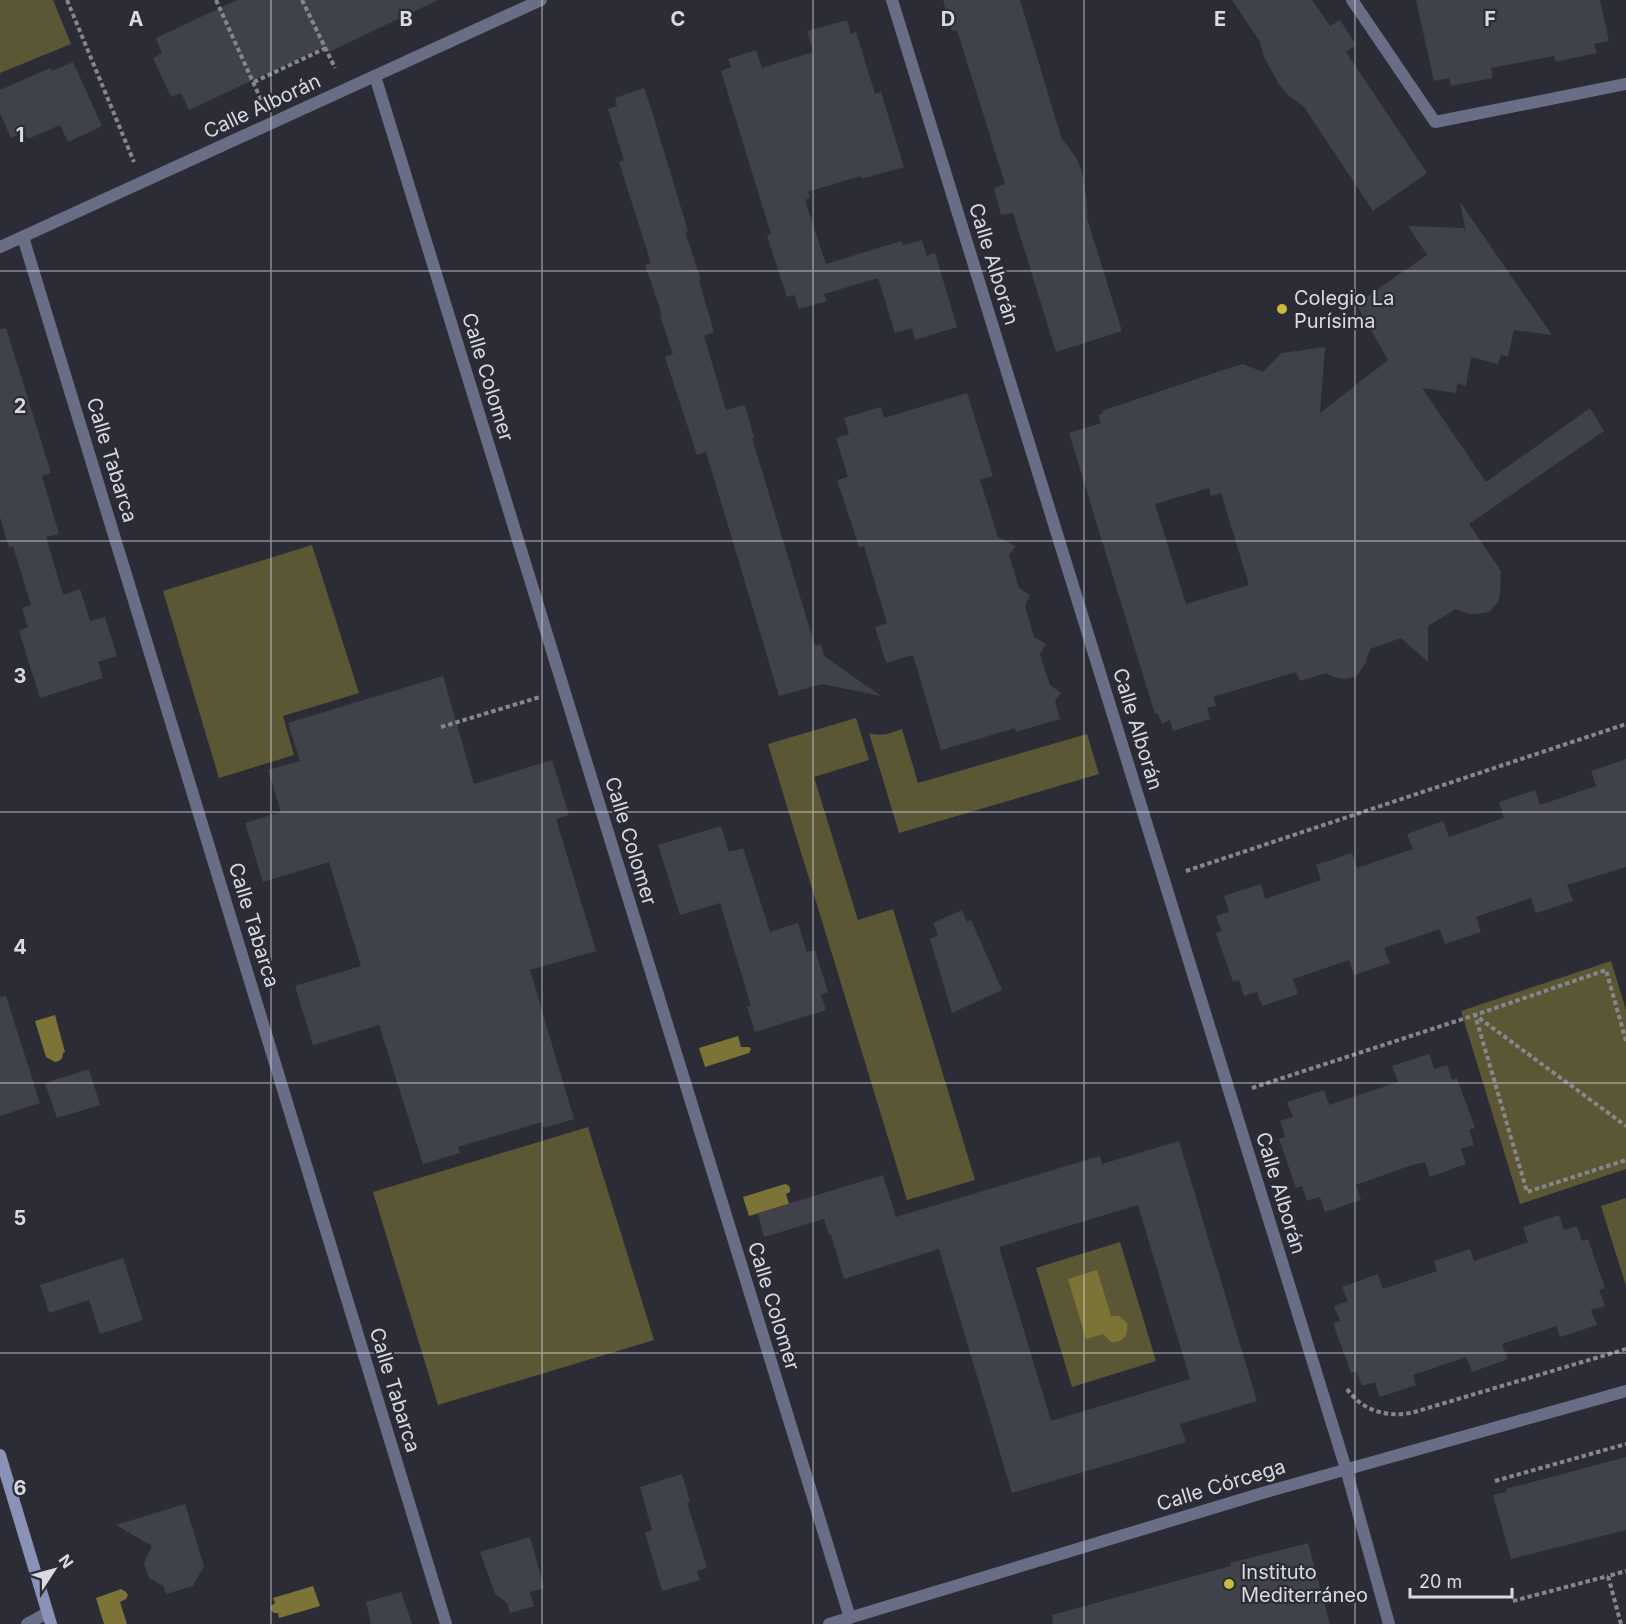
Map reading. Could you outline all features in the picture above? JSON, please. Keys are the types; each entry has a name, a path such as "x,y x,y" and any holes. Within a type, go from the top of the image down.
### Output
{"main road":[{"path":"0,1455 49,1618"}],"street":[{"name":"Calle Alborán","path":"0,248 541,0"},
{"name":"Calle Alborán","path":"892,0 1346,1469 1389,1624"},
{"path":"1352,0 1435,122 1626,84"},
{"name":"Calle Colomer","path":"375,76 850,1617"},
{"name":"Calle Tabarca","path":"23,237 446,1624"},
{"name":"Calle Córcega","path":"829,1624 1254,1495 1626,1391"},
{"path":"27,1624 49,1618"}],"path":[{"path":"67,0 143,182"},
{"path":"216,0 263,102"},
{"path":"302,0 336,69"},
{"path":"254,82 326,48"},
{"path":"441,727 540,697"},
{"path":"1186,872 1626,724"},
{"path":"1252,1088 1606,970 1626,1041"},
{"path":"1475,1015 1626,1126"},
{"path":"1475,1015 1527,1192 1626,1160"},
{"path":"1346,1386 1356,1400 1365,1407 1384,1414 1397,1415 1411,1413 1626,1349"},
{"path":"1495,1481 1626,1444"},
{"path":"1513,1601 1626,1571"},
{"path":"1608,1576 1621,1624"}],"shaded area":[{"path":"0,0 53,0 71,44 0,73"},
{"path":"312,545 359,693 283,716 294,755 219,778 163,591"},
{"path":"856,718 869,760 814,777 858,920 893,909 975,1180 907,1200 768,744"},
{"path":"902,729 918,783 1087,734 1099,774 899,833 869,733 882,735"},
{"path":"1611,961 1626,1010 1626,1169 1520,1204 1461,1011"},
{"path":"55,1015 65,1052 59,1061 55,1062 46,1057 35,1021"},
{"path":"738,1036 741,1047 751,1049 749,1053 705,1067 699,1048"},
{"path":"588,1127 654,1340 438,1405 373,1192"},
{"path":"785,1184 790,1188 790,1192 786,1194 789,1204 749,1216 743,1197"},
{"path":"1626,1198 1626,1286 1601,1206"},
{"path":"1120,1242 1156,1361 1072,1387 1036,1268"},
{"path":"1097,1270 1111,1316 1119,1316 1127,1323 1126,1335 1119,1341 1111,1342 1103,1334 1086,1339 1068,1279"},
{"path":"313,1586 320,1606 279,1618 278,1613 271,1610 271,1606 275,1603 273,1598"},
{"path":"121,1589 128,1595 120,1602 127,1624 104,1624 96,1598"}],"building":[{"path":"237,0 438,0 329,52 326,46 189,110 181,93 171,97 153,58 162,53 156,38"},
{"path":"943,0 1020,0 1061,137 1077,159 1082,172 1087,218 1122,331 1056,352 1013,213 1001,215 994,188 1005,184 957,30 952,31"},
{"path":"1232,0 1312,0 1330,26 1340,20 1356,45 1346,52 1427,173 1373,211 1304,107 1288,95 1279,84 1264,57 1260,42"},
{"path":"1416,0 1600,0 1609,41 1594,44 1597,53 1555,62 1554,56 1491,68 1493,78 1451,86 1449,78 1434,81"},
{"path":"847,20 851,34 856,32 875,94 881,92 904,167 861,179 860,176 808,192 810,198 805,200 826,264 901,241 903,245 922,240 927,256 935,253 957,327 915,340 912,328 895,333 878,278 824,294 827,301 799,309 794,295 787,297 767,236 771,234 721,71 731,67 728,59 756,50 762,68 813,52 807,31"},
{"path":"73,62 102,126 68,142 60,125 28,139 24,132 11,138 0,113 0,90 50,68 52,71"},
{"path":"644,88 701,280 699,281 714,332 704,336 726,410 745,405 754,438 752,438 815,646 821,644 824,656 881,696 822,684 779,696 706,452 697,455 665,357 673,354 645,265 651,263 619,162 624,160 608,109 617,106 615,98"},
{"path":"1460,202 1552,335 1514,330 1508,356 1501,355 1498,364 1471,357 1466,386 1457,383 1456,393 1422,388 1486,482 1590,408 1604,431 1469,524 1501,571 1498,602 1489,612 1478,614 1469,614 1456,609 1428,626 1428,662 1401,638 1370,649 1365,664 1357,676 1345,679 1326,673 1300,681 1296,672 1213,697 1216,706 1207,708 1210,719 1173,731 1170,720 1162,724 1158,713 1155,714 1069,433 1101,423 1098,415 1103,413 1102,411 1220,371 1243,364 1263,372 1282,353 1325,347 1320,413 1388,360 1356,304 1427,255 1408,226 1464,228 1466,232","holes":["1209,488 1211,496 1221,493 1249,585 1186,604 1155,504"]},
{"path":"6,328 51,473 42,476 59,534 46,537 63,595 80,589 90,621 105,617 117,656 98,662 103,678 40,698 19,631 28,627 22,608 31,605 13,546 9,548 0,517 0,329"},
{"path":"967,393 993,476 980,480 998,537 1016,546 1009,555 1019,588 1030,595 1025,606 1034,637 1046,644 1040,654 1050,685 1061,693 1055,701 1060,719 1016,732 1015,728 941,750 913,655 886,663 875,627 887,623 864,546 859,547 837,480 848,477 836,438 849,434 844,418 881,407 884,418"},
{"path":"443,676 474,784 552,760 569,815 556,819 596,951 530,970 574,1119 544,1128 542,1122 458,1147 460,1153 423,1164 379,1025 313,1045 295,986 361,966 329,862 263,882 245,823 281,812 268,770 300,761 288,723"},
{"path":"1626,759 1626,867 1567,885 1573,901 1536,913 1531,898 1476,917 1481,932 1445,944 1440,929 1384,948 1390,963 1354,975 1349,960 1293,979 1298,994 1262,1006 1257,992 1244,996 1239,980 1233,982 1216,933 1222,931 1216,916 1229,912 1224,896 1261,884 1265,899 1321,880 1316,865 1352,853 1357,868 1413,849 1407,834 1443,821 1449,837 1504,818 1499,802 1535,790 1540,805 1596,786 1591,771"},
{"path":"721,826 729,852 743,848 770,932 798,923 807,952 815,950 828,992 821,995 826,1010 755,1032 747,1007 751,1006 720,903 680,915 658,845"},
{"path":"962,910 967,922 971,920 1002,990 952,1013 930,939 938,935 933,923"},
{"path":"6,996 40,1103 0,1116 0,997"},
{"path":"1429,1054 1434,1069 1447,1065 1452,1080 1457,1078 1475,1128 1469,1130 1474,1145 1461,1149 1466,1164 1430,1177 1425,1162 1412,1165 1356,1185 1361,1200 1325,1212 1320,1197 1307,1201 1302,1186 1296,1188 1279,1139 1285,1137 1280,1121 1293,1117 1287,1102 1324,1090 1329,1105 1398,1082 1392,1066"},
{"path":"89,1069 100,1105 57,1118 45,1083"},
{"path":"1179,1141 1257,1401 1180,1424 1186,1442 1012,1493 939,1249 844,1279 831,1234 829,1235 824,1219 764,1237 758,1213 883,1175 896,1217 1100,1156 1102,1164","holes":["1138,1205 1190,1379 1051,1421 999,1247"]},
{"path":"1559,1215 1564,1230 1577,1226 1582,1241 1588,1239 1605,1288 1599,1290 1605,1306 1591,1310 1597,1325 1560,1337 1556,1326 1502,1344 1508,1359 1472,1372 1466,1357 1413,1375 1416,1385 1380,1397 1375,1382 1362,1386 1356,1371 1351,1373 1333,1323 1340,1321 1334,1306 1348,1301 1342,1287 1378,1274 1383,1289 1437,1271 1434,1261 1470,1249 1474,1261 1528,1242 1523,1227"},
{"path":"123,1258 143,1320 100,1334 89,1300 49,1313 40,1285"},
{"path":"1626,1457 1626,1530 1511,1559 1493,1495 1506,1492 1506,1489"},
{"path":"682,1474 690,1502 687,1502 707,1568 697,1571 700,1580 662,1591 645,1533 652,1530 640,1487"},
{"path":"185,1504 204,1566 193,1586 166,1594 163,1586 149,1578 144,1563 152,1546 116,1525"},
{"path":"530,1537 544,1588 530,1592 534,1606 510,1613 507,1603 495,1594 480,1552"},
{"name":"Instituto Mediterráneo","path":"1308,1543 1330,1624 1053,1624 1052,1615 1231,1566 1230,1563"},
{"path":"401,1592 412,1624 371,1624 366,1602"}],"place":[{"name":"Colegio La Purísima","path":"1282,309"},
{"name":"Instituto Mediterráneo","path":"1229,1584"}]}
